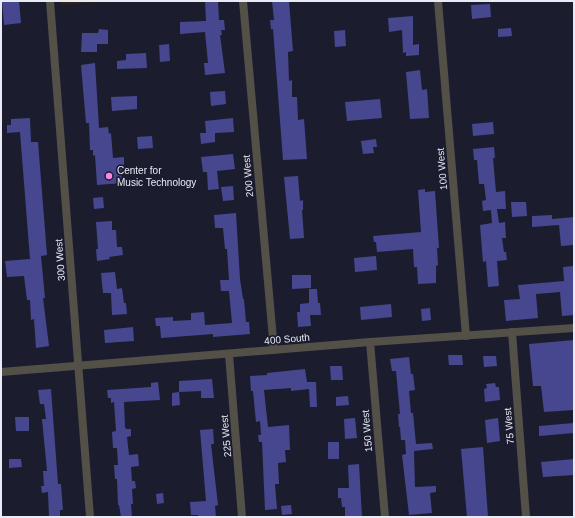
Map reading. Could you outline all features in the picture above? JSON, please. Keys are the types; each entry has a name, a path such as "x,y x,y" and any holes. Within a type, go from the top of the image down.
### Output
{"street":[{"name":"300 West","path":"50,1 90,517"},
{"name":"200 West","path":"243,1 274,350"},
{"name":"100 West","path":"438,1 466,336"},
{"name":"400 South","path":"1,372 370,342 574,328"},
{"name":"75 West","path":"512,332 526,517"},
{"name":"150 West","path":"370,342 384,517"},
{"name":"225 West","path":"229,354 242,517"}],"shaded area":[{"path":"61,1 110,1 61,5"}],"building":[{"path":"2,1 19,1 21,23 4,25"},
{"path":"205,1 218,1 219,20 224,20 225,30 221,30 222,35 220,35 225,73 205,75 204,63 208,63 205,32 180,34 180,22 206,21"},
{"path":"272,1 289,1 293,51 288,52 289,81 292,80 292,97 297,97 298,120 304,119 307,159 283,160 273,29 271,29 270,20 274,20"},
{"path":"490,4 491,17 472,19 471,5"},
{"path":"413,16 413,45 419,44 419,55 406,56 406,52 403,53 402,30 389,32 388,18"},
{"path":"511,28 512,36 498,37 498,29"},
{"path":"99,29 108,30 108,44 97,44 97,52 81,52 82,33 98,33"},
{"path":"345,30 346,46 335,47 334,31"},
{"path":"169,44 170,61 160,62 159,45"},
{"path":"146,53 147,68 117,69 117,61 126,60 126,54"},
{"path":"95,63 99,128 108,127 109,134 111,133 113,158 124,157 124,169 121,170 122,183 97,185 95,155 93,156 93,150 90,150 89,123 86,123 81,65"},
{"path":"420,70 422,90 427,89 429,118 410,119 406,72"},
{"path":"225,91 226,104 211,106 210,92"},
{"path":"137,96 137,109 112,111 111,97"},
{"path":"380,99 382,118 347,121 345,102"},
{"path":"30,118 31,142 38,142 47,255 41,256 45,298 43,298 49,346 36,348 34,319 31,320 30,300 27,300 24,276 7,277 5,261 30,259 20,132 7,133 7,125 11,125 11,119"},
{"path":"233,118 234,132 215,133 215,142 201,144 200,133 206,133 205,121"},
{"path":"493,122 494,134 473,136 472,124"},
{"path":"152,136 153,148 138,149 137,137"},
{"path":"376,139 377,147 373,147 374,153 363,154 361,141"},
{"path":"494,147 495,158 493,158 496,192 505,191 506,209 497,209 499,223 505,222 506,238 502,238 507,260 497,261 499,286 488,287 486,261 483,262 480,225 492,223 491,210 483,211 482,201 486,200 484,184 479,184 477,160 474,160 473,149"},
{"path":"233,154 235,169 217,171 219,189 208,190 207,172 203,172 201,157"},
{"path":"298,176 300,201 303,200 302,210 304,238 290,239 284,177"},
{"path":"233,186 234,200 223,201 221,187"},
{"path":"425,189 425,192 435,191 439,248 437,248 438,265 436,266 436,283 418,284 417,267 414,267 413,249 377,252 376,242 374,242 373,236 421,232 418,190"},
{"path":"103,197 104,208 94,209 93,198"},
{"path":"511,202 526,202 527,216 512,217"},
{"path":"236,213 240,279 246,322 249,322 250,334 213,337 213,334 161,338 160,326 156,326 155,318 173,317 173,321 191,320 191,313 204,312 205,325 232,323 229,291 221,291 220,280 229,280 227,249 225,249 223,228 215,228 214,215"},
{"path":"552,215 552,219 574,217 574,245 561,246 559,225 532,227 532,216"},
{"path":"112,221 112,230 116,230 117,247 122,247 123,255 97,261 96,249 98,249 96,222"},
{"path":"376,256 377,270 355,272 354,258"},
{"path":"574,266 574,315 562,316 560,292 536,294 538,318 506,321 504,300 520,299 518,285 564,281 563,267"},
{"path":"115,272 117,289 122,288 127,314 112,315 111,293 103,293 101,273"},
{"path":"292,275 311,275 311,288 292,289"},
{"path":"309,289 317,289 321,315 310,315 311,326 298,327 297,312 300,312 300,304 309,303"},
{"path":"391,304 392,317 361,320 360,307"},
{"path":"430,308 431,320 422,321 421,309"},
{"path":"133,327 134,341 105,343 104,330"},
{"path":"574,340 574,410 544,412 541,386 533,386 529,344"},
{"path":"448,355 462,355 463,365 449,365"},
{"path":"483,356 496,356 497,366 484,367"},
{"path":"409,357 415,390 409,391 416,444 432,443 433,449 414,451 415,487 436,486 436,492 430,493 432,513 409,515 402,455 406,454 405,440 401,440 396,371 392,371 390,359"},
{"path":"330,366 342,366 343,380 331,380"},
{"path":"305,369 307,382 316,382 317,407 310,407 309,389 291,391 291,388 264,390 268,427 289,425 290,450 285,450 286,462 278,463 279,484 275,484 277,509 265,510 262,442 259,442 258,435 261,435 260,421 256,422 250,376"},
{"path":"212,379 214,398 201,398 201,391 179,392 179,381"},
{"path":"158,382 160,400 124,402 125,427 126,429 131,429 131,436 127,437 129,455 138,454 139,466 131,467 132,481 135,481 136,488 132,489 132,517 121,517 118,505 117,479 115,479 114,465 118,465 117,448 113,448 112,432 116,431 114,402 111,403 111,398 108,398 107,390 151,387 151,383"},
{"path":"495,383 496,387 499,387 500,400 485,402 484,389 487,388 486,384"},
{"path":"51,389 58,484 61,484 63,510 60,510 60,517 49,517 48,492 42,493 41,486 44,486 43,471 47,471 42,419 46,419 44,404 40,404 38,390"},
{"path":"179,392 180,405 172,406 172,393"},
{"path":"348,396 349,405 336,406 336,397"},
{"path":"15,417 29,417 29,431 16,431"},
{"path":"355,418 357,438 345,439 344,419"},
{"path":"498,418 500,441 487,443 485,420"},
{"path":"574,423 574,433 539,436 539,426"},
{"path":"213,429 214,444 211,444 218,505 215,506 216,517 198,517 198,515 191,515 190,502 206,501 200,430"},
{"path":"328,442 339,442 339,459 328,459"},
{"path":"483,447 488,517 467,517 461,449"},
{"path":"9,459 21,459 22,467 9,468"},
{"path":"574,459 574,475 543,477 541,462"},
{"path":"359,464 362,517 345,517 345,507 342,507 341,498 338,498 338,488 349,488 348,465"},
{"path":"163,493 164,503 157,504 156,494"},
{"path":"291,505 292,514 282,515 281,506"}],"place":[{"name":"Center for Music Technology","path":"109,176"}]}
